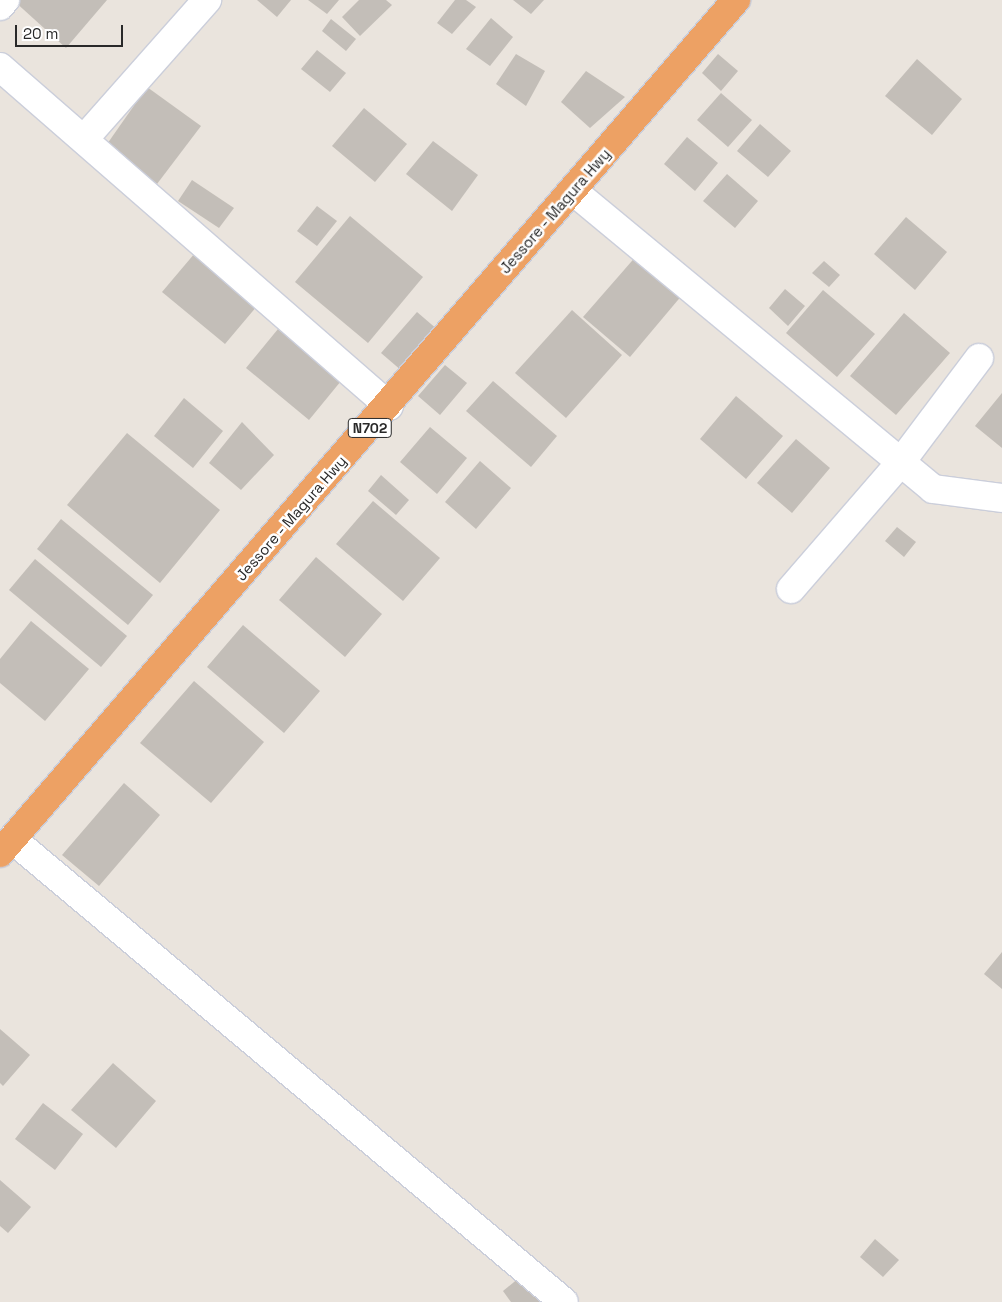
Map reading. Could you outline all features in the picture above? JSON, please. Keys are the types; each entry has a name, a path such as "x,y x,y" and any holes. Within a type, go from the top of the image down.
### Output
{"highway":[{"name":"Jessore - Magura Hwy","path":"6,846 389,406 736,0"}],"street":[{"path":"0,6 4,0"},
{"path":"84,139 207,0"},
{"path":"0,67 389,406"},
{"path":"573,191 933,489 1002,498"},
{"path":"791,589 901,462 979,358"},
{"path":"6,846 564,1302"}],"building":[{"path":"13,0 107,0 66,48"},
{"path":"257,0 291,0 277,17"},
{"path":"308,0 339,0 327,14"},
{"path":"359,0 386,0 392,5 360,36 342,17"},
{"path":"455,0 466,0 476,7 452,34 437,23"},
{"path":"513,0 544,0 531,14"},
{"path":"491,18 513,37 490,66 466,49"},
{"path":"331,19 356,39 346,51 322,31"},
{"path":"317,50 346,73 330,92 301,69"},
{"path":"516,54 545,71 526,106 496,84"},
{"path":"718,54 738,71 721,91 702,73"},
{"path":"917,59 962,99 932,135 885,96"},
{"path":"586,71 625,97 590,128 561,102"},
{"path":"147,87 201,126 157,184 105,147"},
{"path":"721,93 752,120 728,147 697,120"},
{"path":"364,108 407,144 375,182 332,146"},
{"path":"760,124 791,151 768,177 737,151"},
{"path":"687,137 718,163 695,191 664,164"},
{"path":"433,141 478,175 452,211 406,174"},
{"path":"727,174 758,201 735,228 703,201"},
{"path":"192,180 234,208 219,228 178,201"},
{"path":"317,206 337,221 317,246 297,231"},
{"path":"350,216 423,277 368,343 295,282"},
{"path":"906,217 947,252 915,290 874,254"},
{"path":"195,253 258,305 225,344 162,292"},
{"path":"638,254 683,294 630,357 583,317"},
{"path":"824,261 840,275 829,287 812,273"},
{"path":"785,289 805,306 788,326 769,308"},
{"path":"823,290 875,334 837,377 786,333"},
{"path":"572,310 622,355 566,418 515,373"},
{"path":"417,312 438,330 402,371 381,353"},
{"path":"904,313 950,353 896,415 850,376"},
{"path":"278,329 341,381 309,420 246,368"},
{"path":"445,365 467,383 440,415 418,396"},
{"path":"493,381 557,436 531,467 466,411"},
{"path":"1002,393 1002,448 975,426"},
{"path":"736,396 783,436 746,479 700,439"},
{"path":"184,398 223,431 193,468 154,436"},
{"path":"242,422 274,455 241,490 209,463"},
{"path":"430,427 467,458 437,494 400,462"},
{"path":"127,433 220,510 160,583 67,505"},
{"path":"796,439 830,468 792,513 757,483"},
{"path":"480,461 511,488 476,529 445,502"},
{"path":"381,475 409,500 396,515 368,491"},
{"path":"373,501 440,558 403,601 336,544"},
{"path":"61,519 153,595 128,625 37,549"},
{"path":"897,527 916,542 904,557 885,541"},
{"path":"316,557 382,614 345,657 279,600"},
{"path":"35,559 127,636 101,667 9,590"},
{"path":"31,621 89,669 45,721 0,683 0,659"},
{"path":"243,625 320,691 284,733 207,667"},
{"path":"194,681 264,742 211,803 140,743"},
{"path":"124,783 160,815 99,886 62,855"},
{"path":"1002,952 1002,989 984,974"},
{"path":"0,1029 30,1055 3,1086 0,1083"},
{"path":"113,1063 156,1101 116,1148 71,1110"},
{"path":"43,1103 83,1134 55,1170 15,1139"},
{"path":"0,1180 31,1207 8,1233 0,1226"},
{"path":"875,1239 899,1260 883,1277 860,1257"},
{"path":"525,1273 553,1302 511,1302 503,1291"}]}
